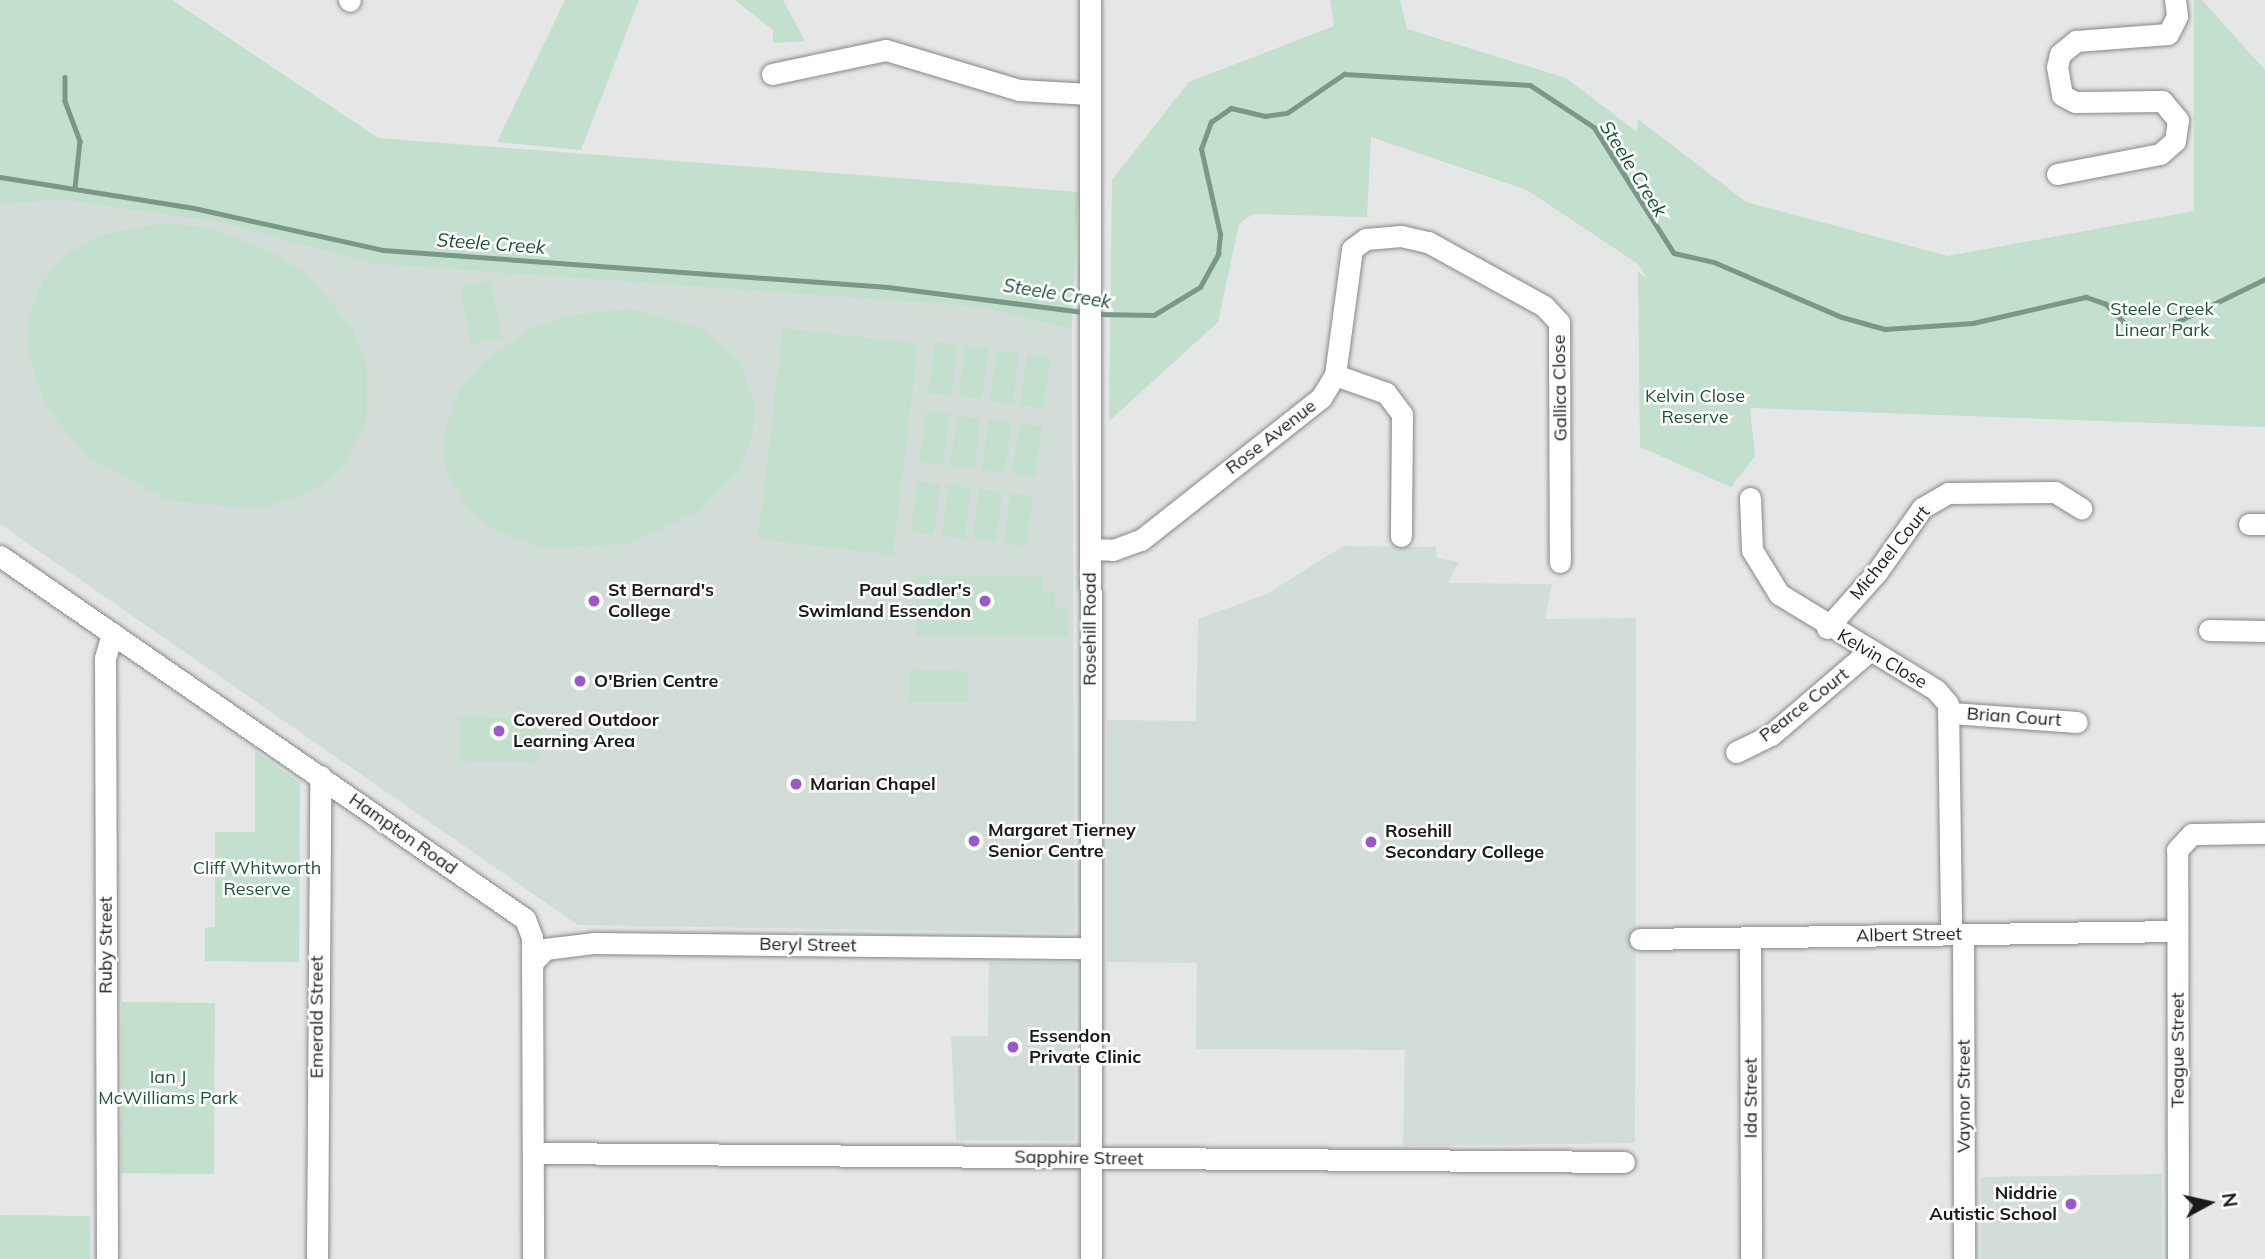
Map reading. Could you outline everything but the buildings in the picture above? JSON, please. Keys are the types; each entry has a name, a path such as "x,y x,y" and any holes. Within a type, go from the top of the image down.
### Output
{"street":[{"name":"Rosehill Road","path":"1090,0 1091,1259"},
{"path":"2057,174 2160,154 2175,141 2178,120 2162,101 2075,103 2062,95 2057,67 2060,54 2076,41 2168,34 2177,16 2175,0"},
{"path":"772,74 886,50 1019,90 1089,94"},
{"name":"Gallica Close","path":"1352,249 1366,239 1390,237 1428,242 1544,306 1559,322 1560,562"},
{"name":"Rose Avenue","path":"1090,550 1113,550 1140,540 1321,398 1335,375 1352,249"},
{"path":"1335,375 1386,393 1402,414 1401,536"},
{"name":"Michael Court","path":"1826,628 1877,572 1923,508 1948,492 2055,492 2081,508"},
{"name":"Kelvin Close","path":"1750,498 1750,536 1758,564 1779,594 1826,628 1936,690 1951,713"},
{"name":"Hampton Road","path":"0,556 519,914 532,932 533,1259"},
{"path":"2221,637 2265,631"},
{"name":"Ruby Street","path":"107,1259 105,658 112,633"},
{"name":"Pearce Court","path":"1736,752 1771,735 1868,652"},
{"path":"1951,713 1957,934"},
{"name":"Brian Court","path":"1951,713 2077,722"},
{"name":"Emerald Street","path":"317,1259 320,776"},
{"name":"Teague Street","path":"2178,1259 2178,931 2181,842 2192,834 2265,834"},
{"name":"Albert Street","path":"1640,939 2178,931"},
{"name":"Vaynor Street","path":"1957,934 1964,1259"},
{"name":"Ida Street","path":"1750,937 1752,1259"},
{"name":"Beryl Street","path":"533,962 545,949 593,943 1091,948"},
{"name":"Sapphire Street","path":"534,1153 1624,1162"}],"shaded area":[{"name":"St Bernard's College","path":"62,200 224,223 372,264 978,307 1072,330 1075,933 578,925 0,524 0,205"},
{"name":"Rosehill Secondary College","path":"1343,546 1436,547 1437,558 1459,562 1448,583 1552,584 1545,619 1636,618 1635,1143 1403,1146 1405,1050 1196,1049 1197,963 1107,962 1107,720 1196,721 1198,619 1267,594"},
{"name":"Essendon Private Clinic","path":"989,962 1076,962 1075,1141 956,1140 951,1036 988,1036"},
{"name":"Niddrie Autistic School","path":"2162,1174 2162,1259 1981,1259 1981,1177"}],"green space":[{"path":"0,0 172,0 378,138 1078,192 1072,330 978,307 372,264 224,223 62,200 0,205"},
{"path":"565,0 639,0 581,150 497,142"},
{"path":"735,0 783,0 805,41 773,43 773,30"},
{"name":"Steele Creek Linear Park","path":"1330,0 1400,0 1407,29 1566,78 1637,132 1638,119 1746,202 1948,256 2194,211 2194,0 2202,0 2265,70 2265,427 1750,408 1755,456 1731,487 1640,447 1638,272 1647,278 1638,264 1527,190 1371,137 1367,217 1253,214 1239,224 1218,322 1109,421 1112,180 1189,82 1334,26"},
{"path":"163,223 208,228 273,252 310,278 352,328 367,365 367,420 343,467 313,491 256,509 167,500 86,456 45,405 27,350 29,313 43,281 68,254 101,235"},
{"path":"491,280 502,338 471,344 460,286"},
{"path":"632,309 704,329 740,363 755,406 752,438 739,469 701,510 628,544 547,548 494,530 468,509 445,468 443,437 460,390 483,362 532,328 571,315"},
{"path":"783,328 918,344 893,555 758,539"},
{"path":"935,342 958,345 951,396 928,393"},
{"path":"965,346 988,349 982,399 959,396"},
{"path":"996,350 1019,353 1013,404 990,401"},
{"path":"1027,354 1050,357 1044,408 1021,405"},
{"path":"926,412 949,414 943,465 919,462"},
{"path":"957,416 980,419 974,469 950,466"},
{"path":"988,420 1011,423 1005,473 982,470"},
{"path":"1019,424 1042,426 1035,477 1012,474"},
{"path":"917,481 940,484 934,535 911,532"},
{"path":"948,485 971,488 965,539 942,536"},
{"path":"979,489 1002,492 996,542 973,539"},
{"path":"1010,493 1033,496 1027,546 1004,543"},
{"name":"Paul Sadler's Swimland Essendon","path":"915,576 1043,577 1043,592 1055,592 1055,609 1068,609 1068,637 915,636"},
{"path":"909,670 968,671 968,702 909,702"},
{"name":"Covered Outdoor Learning Area","path":"459,717 540,718 540,762 459,761"},
{"name":"Cliff Whitworth Reserve","path":"255,751 300,783 299,962 205,961 205,928 215,927 215,832 255,832"},
{"name":"Ian J McWilliams Park","path":"122,1002 215,1003 214,1174 121,1173"},
{"path":"0,1215 90,1216 90,1259 0,1259"}],"waterway":[{"name":"Steele Creek","path":"1096,314 1154,315 1200,287 1218,254 1220,234 1201,149 1211,122 1231,108 1265,116 1287,113 1344,74 1530,85 1594,127 1674,253 1714,262 1842,317 1885,329 1973,323 2086,297 2106,304 2136,334 2154,333 2265,279"},
{"path":"65,77 65,101 80,141 75,188"},
{"name":"Steele Creek","path":"0,177 194,208 383,250 888,287 1084,312"}],"place":[{"name":"St Bernard's College","path":"594,601"},
{"name":"Paul Sadler's Swimland Essendon","path":"985,601"},
{"name":"O'Brien Centre","path":"580,681"},
{"name":"Covered Outdoor Learning Area","path":"499,731"},
{"name":"Marian Chapel","path":"796,784"},
{"name":"Margaret Tierney Senior Centre","path":"974,841"},
{"name":"Rosehill Secondary College","path":"1371,842"},
{"name":"Essendon Private Clinic","path":"1013,1047"},
{"name":"Niddrie Autistic School","path":"2071,1204"}],"park label":[{"name":"Kelvin Close Reserve","path":"1695,407"}]}
